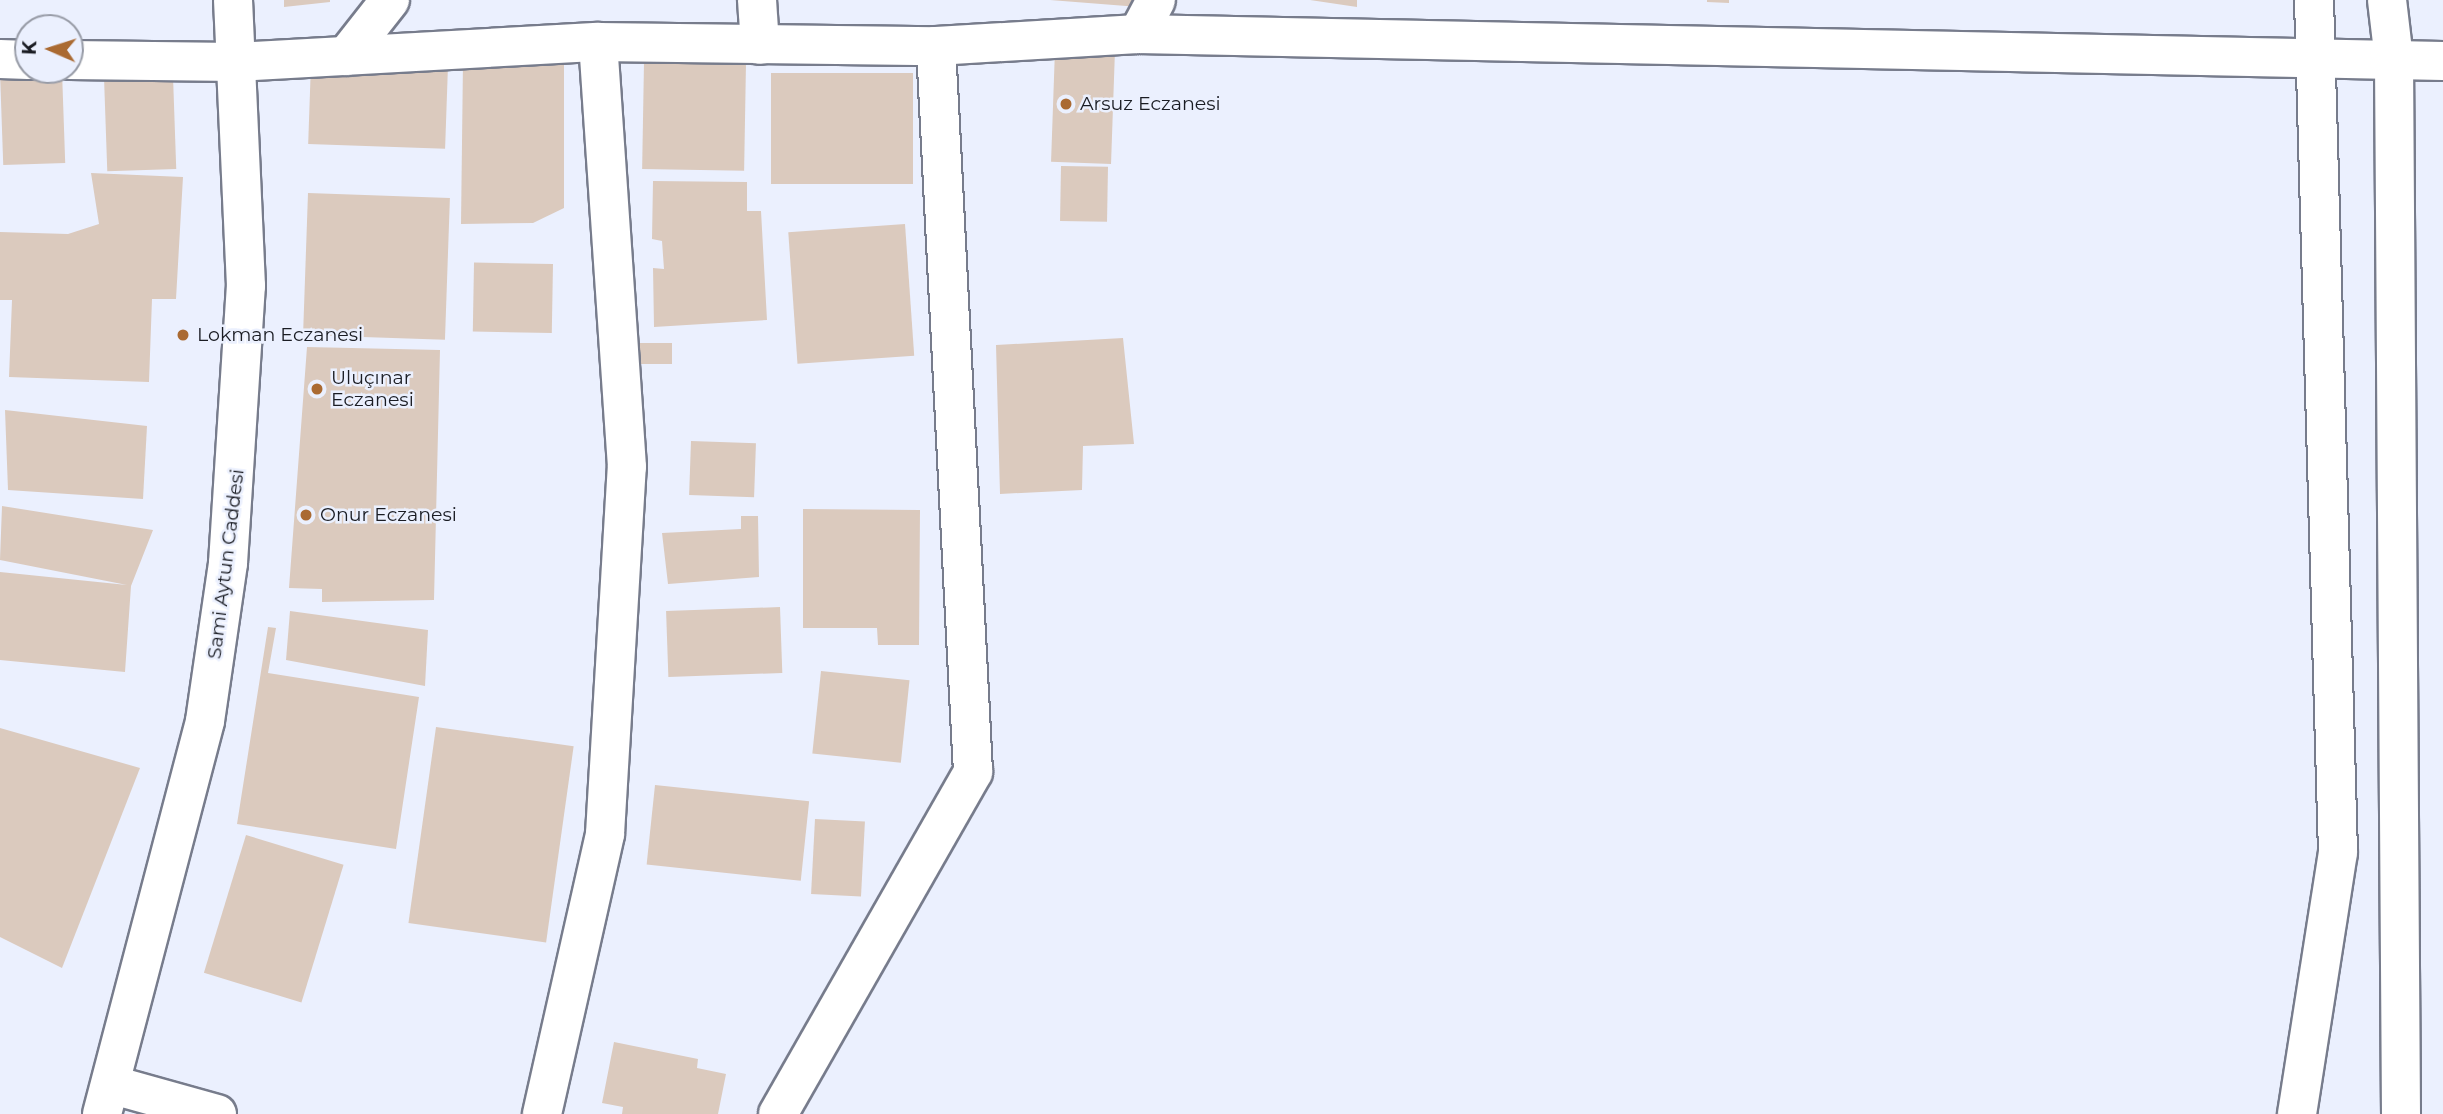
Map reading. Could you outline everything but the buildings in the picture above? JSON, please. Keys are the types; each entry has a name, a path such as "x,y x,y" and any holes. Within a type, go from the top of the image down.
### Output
{"street":[{"name":"Sami Aytun Caddesi","path":"107,1100 202,733 228,563 246,286 233,0"},
{"path":"346,56 390,0"},
{"path":"757,0 760,45"},
{"path":"1138,34 1156,0"},
{"path":"2297,1114 2338,853 2314,0"},
{"path":"2388,0 2394,60 2401,1114"},
{"path":"84,60 236,62 598,42 936,46 1138,34 2443,61"},
{"path":"542,1114 605,834 627,467 598,42"},
{"path":"778,1114 972,772 936,46"},
{"path":"107,1100 217,1114"}],"place":[{"name":"Arsuz Eczanesi","path":"1066,104"},
{"name":"Lokman Eczanesi","path":"183,335"},
{"name":"Uluçınar Eczanesi","path":"317,389"},
{"name":"Onur Eczanesi","path":"306,515"}]}
